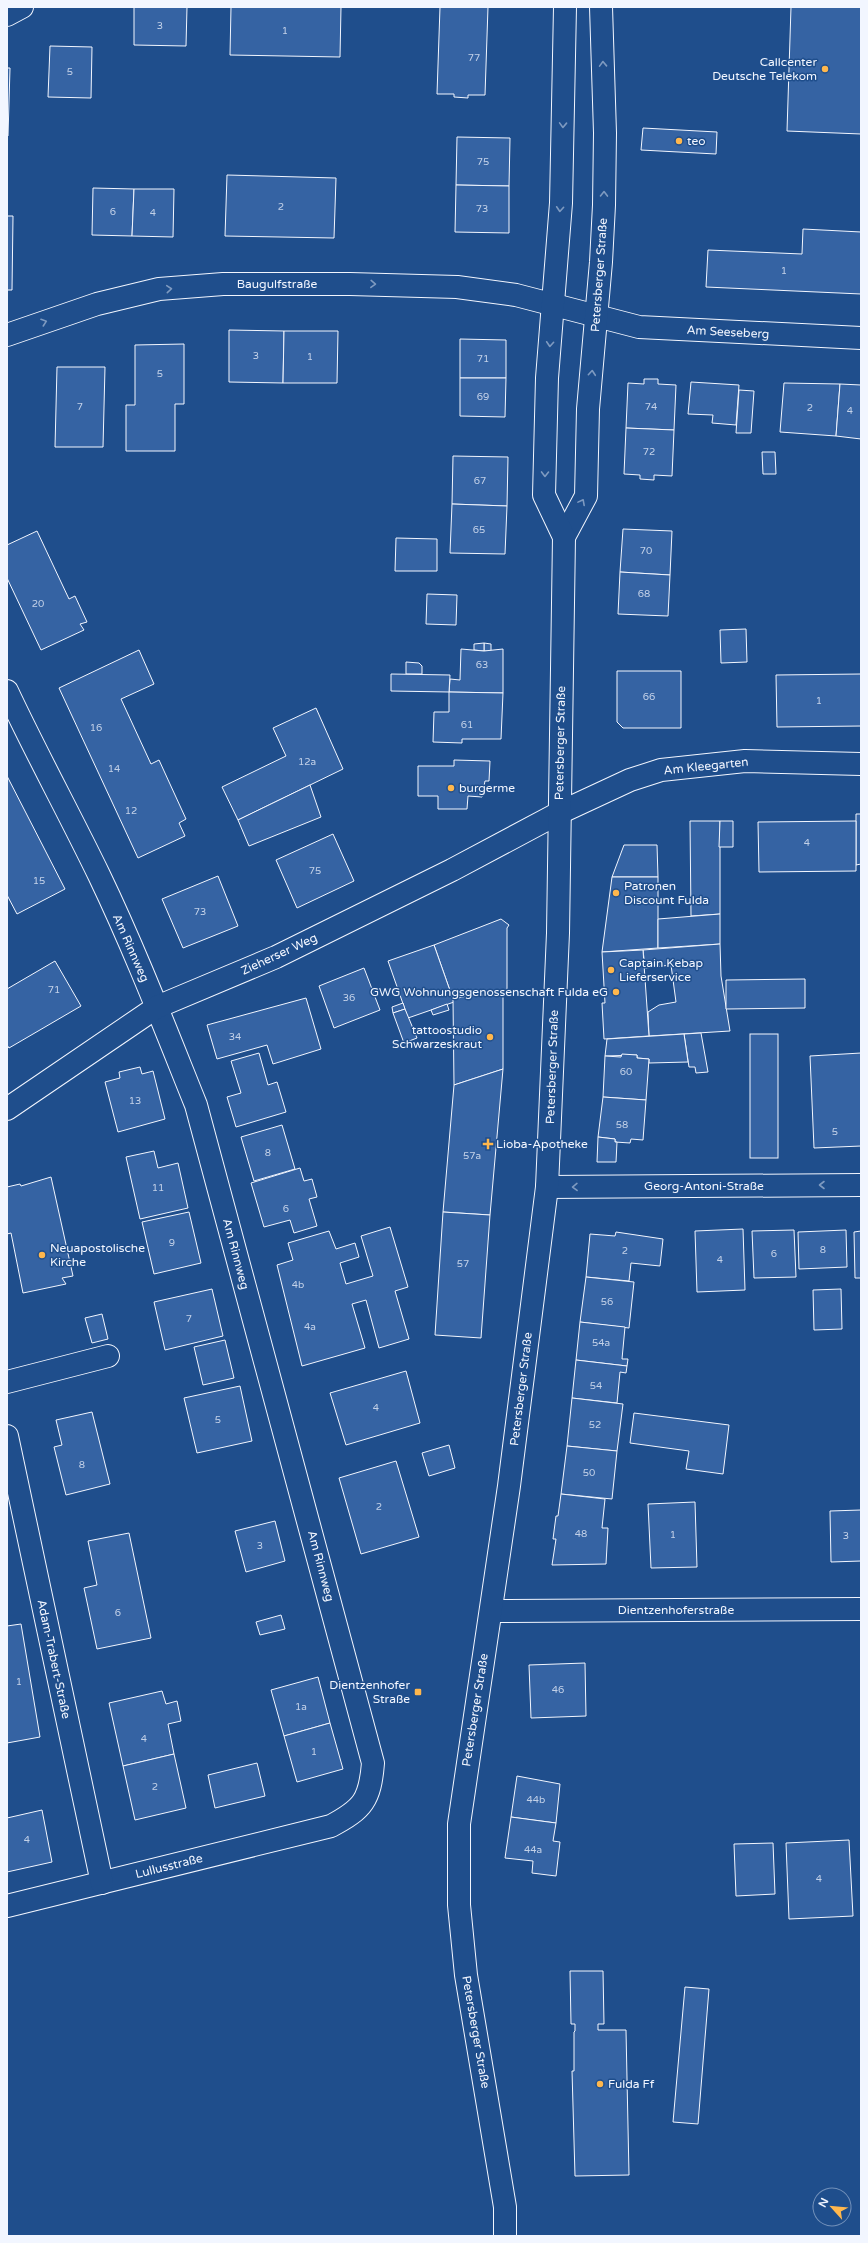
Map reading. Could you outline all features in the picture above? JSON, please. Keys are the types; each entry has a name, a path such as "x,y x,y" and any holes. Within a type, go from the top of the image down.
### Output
{"street":[{"path":"7,15 22,7"},
{"name":"Petersberger Straße","path":"505,2236 505,2207 489,2104 469,2001 459,1905 459,1824 509,1486 547,1187 558,933 564,537 544,495 548,378 561,203 565,7"},
{"name":"Petersberger Straße","path":"564,537 586,496 588,409 601,262 605,133 601,7"},
{"name":"Baugulfstraße","path":"7,335 97,304 159,289 223,284 350,284 458,287 516,295 596,317"},
{"name":"Am Seeseberg","path":"596,317 639,327 861,338"},
{"name":"Am Rinnweg","path":"7,691 29,739 99,876 157,1007 196,1105 373,1763 372,1781 366,1799 353,1814 331,1826"},
{"name":"Am Kleegarten","path":"559,813 630,780 661,770 745,761 861,764"},
{"name":"Zieherser Weg","path":"7,1109 157,1007 276,958 452,870 559,813"},
{"name":"Georg-Antoni-Straße","path":"547,1187 861,1185"},
{"path":"7,1382 108,1356"},
{"name":"Adam-Trabert-Straße","path":"7,1436 102,1883"},
{"name":"Dientzenhoferstraße","path":"491,1611 861,1609"},
{"name":"Lullusstraße","path":"7,1906 331,1826"}],"building":[{"path":"134,7 187,7 186,46 134,45"},
{"path":"231,7 341,7 340,57 230,55"},
{"path":"440,7 488,7 485,95 468,95 468,98 454,97 454,94 437,94"},
{"name":"Callcenter Deutsche Telekom","path":"791,7 861,7 861,134 787,131"},
{"path":"50,46 92,47 91,98 48,97"},
{"path":"7,68 10,68 8,136 7,136"},
{"name":"teo","path":"643,128 717,132 716,154 641,150"},
{"path":"457,137 510,138 509,186 456,185"},
{"path":"227,175 336,178 334,238 225,236"},
{"path":"456,185 509,186 509,233 455,232"},
{"path":"93,188 134,189 132,236 92,235"},
{"path":"134,189 174,189 173,237 132,236"},
{"path":"7,216 13,216 12,290 7,290"},
{"path":"803,229 861,232 861,294 706,287 708,250 802,254"},
{"path":"229,330 284,331 283,383 229,382"},
{"path":"284,331 338,331 337,383 283,383"},
{"path":"460,339 506,340 506,378 460,378"},
{"path":"184,344 184,404 175,404 175,451 126,451 126,405 135,405 135,345"},
{"path":"57,367 105,367 103,447 55,447"},
{"path":"460,378 506,378 505,417 460,416"},
{"path":"644,379 658,379 658,384 676,385 674,430 626,428 628,383 644,384"},
{"path":"691,382 739,385 736,425 712,423 713,415 688,414"},
{"path":"784,383 840,384 836,436 780,432"},
{"path":"840,384 861,385 861,439 836,436"},
{"path":"739,390 754,391 751,433 736,433"},
{"path":"626,428 674,430 672,476 654,475 654,480 640,479 640,475 624,474"},
{"path":"762,452 775,452 776,474 763,474"},
{"path":"453,456 508,457 507,506 452,504"},
{"path":"452,504 507,506 505,554 450,553"},
{"path":"623,529 672,531 670,575 620,572"},
{"path":"37,531 69,599 75,596 87,622 80,624 84,630 41,650 7,578 7,545"},
{"path":"396,538 437,539 437,571 395,571"},
{"path":"620,572 670,575 668,616 618,614"},
{"path":"427,594 457,595 456,625 426,624"},
{"path":"746,629 747,662 721,663 720,630"},
{"path":"484,643 491,644 491,651 484,651"},
{"path":"484,643 484,651 474,650 474,644"},
{"path":"461,649 484,651 503,649 503,693 449,692 450,679 460,680"},
{"path":"139,650 154,684 121,699 151,764 159,760 186,819 179,823 185,836 138,858 59,688"},
{"path":"406,662 419,663 422,666 422,674 406,674"},
{"path":"617,671 681,671 681,728 623,728 617,722"},
{"path":"391,674 450,675 449,692 391,691"},
{"path":"861,674 861,726 777,727 776,675"},
{"path":"449,692 503,693 501,739 462,739 462,743 433,742 434,712 449,712"},
{"path":"316,708 343,769 238,820 222,787 286,756 273,728"},
{"name":"burgerme","path":"454,760 490,761 489,781 485,781 482,797 468,796 467,809 438,809 438,796 418,796 418,766 454,766"},
{"path":"7,776 65,889 17,914 7,895"},
{"path":"310,785 321,817 249,846 238,820"},
{"path":"856,814 861,814 861,864 856,865"},
{"path":"690,821 720,821 720,914 691,916"},
{"path":"720,821 733,821 733,847 719,847"},
{"path":"856,821 856,871 759,872 758,822"},
{"path":"333,834 354,881 297,908 276,860"},
{"path":"624,845 657,845 658,877 612,877"},
{"path":"218,876 238,926 183,948 162,899"},
{"path":"612,877 658,877 658,948 602,952"},
{"path":"720,914 720,944 658,948 658,919"},
{"path":"501,919 509,925 507,928 507,994 468,996 453,999 434,945"},
{"path":"720,944 721,976 730,1031 649,1036 648,1012 659,1005 676,1002 671,965 645,968 643,950"},
{"path":"434,945 454,1002 408,1018 388,961"},
{"path":"643,950 649,1036 604,1039 602,1003 605,1003 602,952"},
{"path":"55,961 81,1006 9,1048 7,1045 7,989"},
{"path":"364,968 380,1010 334,1028 319,986"},
{"path":"805,979 805,1008 726,1009 726,980"},
{"path":"503,994 503,1069 454,1085 453,999 468,996"},
{"path":"306,998 321,1049 273,1064 267,1045 217,1059 207,1025"},
{"path":"403,1003 405,1009 393,1013 392,1007"},
{"path":"447,1004 449,1010 433,1015 431,1010"},
{"path":"405,1009 417,1038 404,1043 393,1013"},
{"path":"701,1033 708,1072 696,1073 695,1067 689,1067 684,1034"},
{"path":"684,1034 688,1062 649,1063 649,1059 637,1058 637,1055 605,1056 607,1039"},
{"path":"750,1034 778,1034 778,1158 750,1158"},
{"path":"259,1053 268,1085 277,1082 286,1112 236,1127 227,1097 241,1093 231,1061"},
{"path":"861,1053 861,1146 814,1148 810,1056"},
{"path":"622,1054 637,1055 637,1058 649,1059 646,1100 603,1097 605,1056 621,1057"},
{"path":"140,1067 142,1074 153,1071 165,1119 118,1132 105,1082 120,1078 119,1072"},
{"path":"503,1069 490,1215 443,1212 454,1085"},
{"path":"603,1097 646,1100 643,1140 631,1139 630,1143 615,1142 615,1139 598,1137"},
{"path":"282,1125 295,1169 254,1181 241,1137"},
{"path":"598,1137 615,1139 615,1142 617,1142 616,1162 597,1162"},
{"path":"154,1151 158,1168 178,1163 188,1208 140,1219 126,1157"},
{"path":"300,1168 304,1181 312,1179 317,1197 309,1199 317,1226 294,1233 290,1220 264,1227 251,1183"},
{"name":"Neuapostolische Kirche","path":"51,1177 73,1276 62,1278 66,1284 23,1293 11,1233 7,1234 7,1187 20,1184 21,1186"},
{"path":"189,1212 201,1263 154,1274 142,1222"},
{"path":"443,1212 490,1215 481,1338 435,1335"},
{"path":"390,1227 408,1287 395,1291 409,1339 379,1348 366,1300 352,1304 365,1348 302,1366 277,1265 293,1260 288,1243 329,1231 336,1249 355,1243 359,1257 340,1263 346,1284 373,1276 361,1236"},
{"path":"743,1229 745,1290 697,1292 695,1231"},
{"path":"794,1230 796,1277 754,1278 752,1231"},
{"path":"846,1230 847,1267 799,1269 798,1232"},
{"path":"861,1231 861,1278 855,1278 854,1232"},
{"path":"616,1232 663,1239 660,1266 631,1263 629,1281 586,1277 590,1234 615,1236"},
{"path":"586,1277 634,1282 629,1328 580,1322"},
{"path":"212,1289 223,1336 165,1350 154,1302"},
{"path":"841,1289 842,1329 814,1330 813,1290"},
{"path":"102,1314 108,1339 92,1343 85,1318"},
{"path":"580,1322 625,1327 622,1359 628,1359 627,1366 576,1360"},
{"path":"225,1340 234,1378 203,1385 194,1347"},
{"path":"576,1360 627,1366 626,1373 620,1372 617,1403 572,1398"},
{"path":"406,1371 420,1423 346,1445 330,1393"},
{"path":"240,1386 252,1441 197,1453 184,1398"},
{"path":"572,1398 623,1404 617,1451 567,1446"},
{"path":"92,1412 110,1484 66,1495 54,1447 62,1445 56,1420"},
{"path":"634,1413 729,1425 723,1474 686,1469 689,1451 630,1443"},
{"path":"449,1445 455,1468 429,1476 422,1453"},
{"path":"567,1446 617,1451 612,1499 561,1494"},
{"path":"396,1461 419,1537 361,1554 339,1478"},
{"path":"561,1494 605,1499 602,1528 608,1528 606,1564 552,1565 556,1539 553,1539"},
{"path":"695,1502 697,1567 651,1568 648,1504"},
{"path":"861,1510 861,1561 831,1562 830,1511"},
{"path":"275,1521 285,1561 246,1572 235,1531"},
{"path":"129,1533 151,1638 97,1649 84,1588 97,1585 88,1541"},
{"path":"281,1615 285,1629 260,1635 256,1622"},
{"path":"21,1624 40,1737 7,1743 7,1626"},
{"path":"585,1663 586,1716 531,1718 529,1665"},
{"path":"318,1677 330,1723 284,1736 271,1690"},
{"path":"162,1691 166,1704 177,1701 181,1721 168,1724 174,1754 123,1766 109,1703"},
{"path":"330,1723 343,1769 297,1782 284,1736"},
{"path":"174,1754 186,1808 135,1820 123,1766"},
{"path":"257,1763 265,1796 215,1808 208,1775"},
{"path":"517,1776 560,1784 556,1823 511,1817"},
{"path":"42,1810 52,1862 7,1872 7,1818"},
{"path":"511,1817 556,1823 553,1841 560,1842 556,1876 532,1873 533,1861 505,1858"},
{"path":"849,1840 853,1916 789,1919 786,1843"},
{"path":"773,1843 775,1894 736,1896 734,1844"},
{"name":"Fulda Ff","path":"570,1971 603,1971 604,2024 598,2024 598,2030 626,2030 629,2175 575,2176 572,2071 574,2071 575,2024 571,2024"},
{"path":"685,1987 709,1989 698,2124 673,2122"}],"place":[{"name":"Callcenter Deutsche Telekom","path":"825,69"},
{"name":"teo","path":"679,141"},
{"name":"burgerme","path":"451,788"},
{"name":"Patronen Discount Fulda","path":"616,893"},
{"name":"Captain Kebap Lieferservice","path":"611,970"},
{"name":"GWG Wohnungsgenossenschaft Fulda eG","path":"616,992"},
{"name":"tattoostudio Schwarzeskraut","path":"490,1037"},
{"name":"Lioba-Apotheke","path":"488,1144"},
{"name":"Neuapostolische Kirche","path":"42,1255"},
{"name":"Dientzenhofer Straße","path":"418,1692"},
{"name":"Fulda Ff","path":"600,2084"}]}
